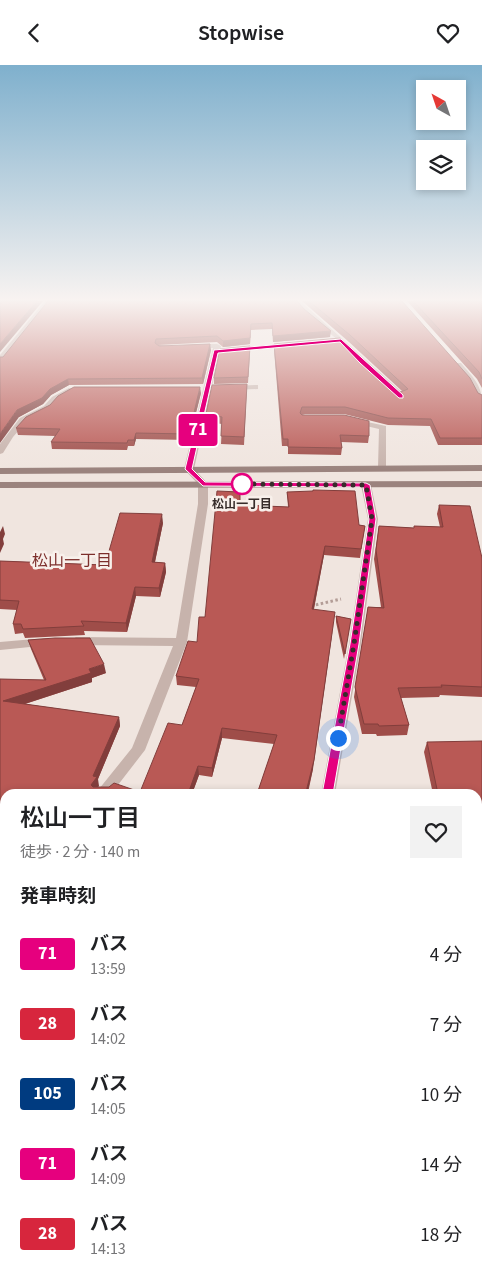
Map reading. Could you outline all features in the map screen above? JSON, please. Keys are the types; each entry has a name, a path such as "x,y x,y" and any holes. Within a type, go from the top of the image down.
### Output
{"street":[{"path":"189,469 214,358"},
{"path":"358,358 401,396"},
{"path":"454,360 474,382 482,399"},
{"path":"226,389 255,387"},
{"path":"0,451 22,420 47,408 63,393 79,389"},
{"path":"197,390 216,389"},
{"path":"344,418 383,428 383,468"},
{"path":"0,471 482,468"},
{"path":"106,789 138,750 181,642 203,504 203,484 189,469"},
{"path":"0,485 482,484"},
{"path":"329,789 354,644 372,519 366,485"},
{"path":"0,646 62,641 181,642"}],"path":[{"path":"305,608 361,594"}],"building":[{"path":"0,358 207,358 202,378 68,379 50,389 42,398 17,410 0,434"},
{"path":"218,358 249,358 248,377 214,378"},
{"path":"275,358 357,358 398,393 408,389 374,358 452,358 470,378 478,393 482,395 482,438 440,438 431,419 388,418 345,407 302,407 300,413 302,415 344,415 369,421 369,436 340,435 342,448 288,447 288,439 283,439"},
{"path":"466,358 482,358 482,379 479,372"},
{"path":"247,384 244,437 221,436 222,417 206,414 212,385"},
{"path":"74,387 200,387 189,434 136,433 134,440 128,440 127,443 51,442 60,429 16,428 26,417 50,405 58,396"},
{"path":"217,491 240,492 240,505 289,507 287,492 355,491 359,525 365,526 361,549 325,546 312,609 335,612 314,760 307,789 259,789 277,735 222,728 212,768 198,766 190,789 141,789 168,723 182,725 199,679 176,676 188,641 197,642 199,617 205,617"},
{"path":"439,505 470,506 482,558 482,687 441,685 442,687 398,688 409,725 379,726 378,724 364,724 355,687 368,607 384,608 376,550 379,526 443,527"},
{"path":"120,513 162,514 152,562 165,563 159,588 135,587 126,623 81,621 84,626 23,629 21,624 13,624 19,601 0,600 0,561 105,565"},
{"path":"336,616 351,619 345,654"},
{"path":"90,638 104,664 89,669 91,673 3,701 119,717 93,776 97,777 91,785 93,787 109,787 114,783 131,789 0,789 0,679 46,680 28,640"},
{"path":"482,741 482,789 437,789 427,742"}],"bus line":[{"name":"71","path":"214,358 189,469 203,484 366,485 372,519 354,644 329,789"},
{"name":"71","path":"358,358 401,396"}],"place":[{"name":"松山一丁目","path":"242,484"}],"district":[{"name":"松山一丁目","path":"72,561"}],"route":[{"path":"242,484 239,484 366,485 372,519 338,738"}]}
